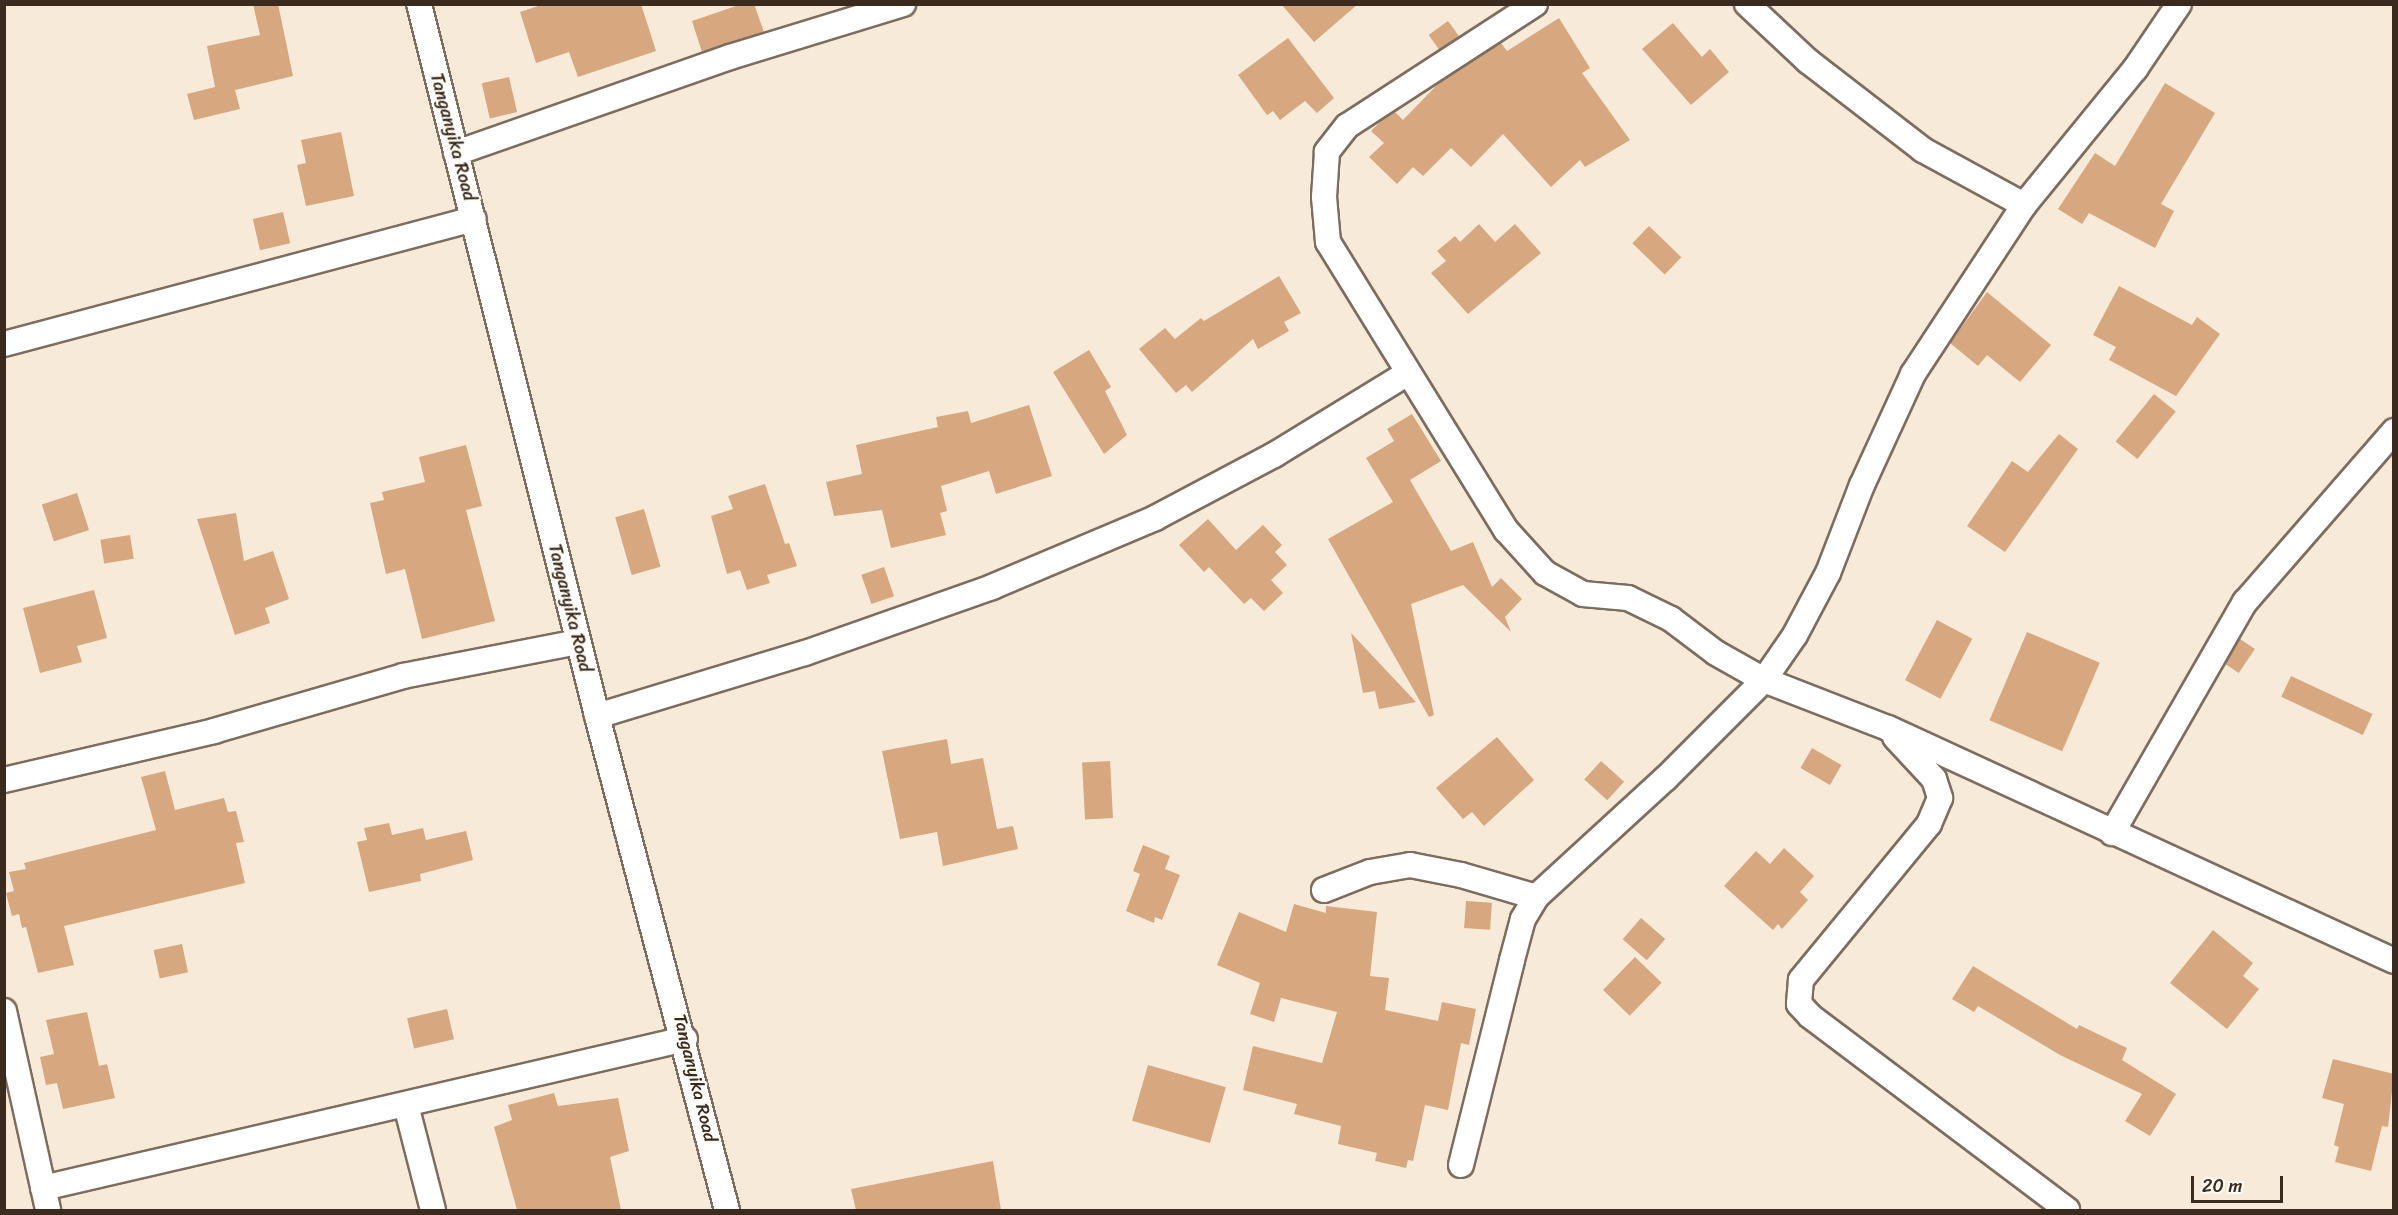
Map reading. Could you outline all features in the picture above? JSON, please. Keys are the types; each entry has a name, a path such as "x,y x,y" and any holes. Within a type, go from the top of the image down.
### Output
{"street":[{"name":"Tanganyika Road","path":"419,4 578,642 685,1039 728,1210"},
{"path":"456,153 730,57 903,4"},
{"path":"1535,4 1391,94 1347,126 1327,152 1324,197 1328,242 1506,530 1545,573 1582,594 1628,598 1671,619 1716,653 1764,680 1888,728 2394,961"},
{"path":"1747,4 1808,61 1923,150 2024,205"},
{"path":"1461,1165 1523,919 1536,897 1665,779 1764,680 1795,635 1828,573 1862,485 1913,374 2024,205 2135,69 2179,4"},
{"path":"4,344 474,219"},
{"path":"597,716 805,653 992,586 1155,518 1274,455 1408,374"},
{"path":"2112,833 2245,602 2394,431"},
{"path":"4,780 214,731 403,676 578,642"},
{"path":"1888,728 1934,779 1940,798 1929,824 1801,980 1799,1004 2067,1210"},
{"path":"1324,890 1370,872 1410,865 1461,875 1536,897"},
{"path":"4,1011 46,1199 406,1105 685,1039"},
{"path":"406,1105 433,1210"}],"building":[{"path":"253,4 278,4 293,76 235,90 240,109 194,120 187,94 215,87 207,46 260,35"},
{"path":"544,4 641,4 656,51 578,77 569,52 536,63 520,12"},
{"path":"742,4 754,4 764,32 702,52 692,21"},
{"path":"1281,4 1358,4 1314,42"},
{"path":"1559,18 1590,68 1582,73 1630,140 1585,167 1580,160 1551,187 1503,134 1471,167 1451,148 1423,176 1413,167 1397,184 1369,157 1384,143 1371,131 1380,122 1395,112 1403,120 1438,84 1501,43 1507,51"},
{"path":"1448,21 1459,36 1440,50 1429,35"},
{"path":"1673,23 1702,57 1710,49 1729,72 1691,105 1642,49"},
{"path":"1288,38 1334,98 1317,113 1305,101 1280,120 1273,111 1267,115 1238,75"},
{"path":"509,77 517,112 490,118 482,83"},
{"path":"2165,83 2215,113 2161,204 2174,211 2155,248 2089,213 2082,224 2058,209 2095,153 2115,166"},
{"path":"341,132 354,196 306,206 297,165 306,163 301,140"},
{"path":"283,212 290,243 260,250 253,219"},
{"path":"1479,224 1495,242 1515,224 1541,253 1468,314 1431,273 1446,261 1437,251 1455,236 1460,242"},
{"path":"1649,226 1681,257 1665,275 1632,243"},
{"path":"1279,276 1301,313 1284,322 1289,331 1258,349 1253,339 1192,392 1186,385 1176,393 1139,349 1165,328 1175,339 1201,318 1204,321"},
{"path":"2119,286 2192,325 2197,317 2220,334 2176,396 2109,360 2116,347 2093,335"},
{"path":"1987,292 2051,345 2020,382 1987,355 1978,366 1950,343"},
{"path":"1089,350 1111,387 1105,391 1127,435 1104,454 1053,372"},
{"path":"2154,394 2176,412 2137,459 2116,441"},
{"path":"1029,405 1052,476 996,494 989,471 941,486 947,511 940,513 946,535 891,548 882,510 834,516 826,482 862,474 856,445 938,427 936,417 968,411 971,423"},
{"path":"1412,414 1441,461 1410,480 1451,551 1473,542 1492,587 1501,578 1522,599 1505,617 1511,632 1463,585 1411,604 1434,715 1429,717 1328,539 1393,502 1366,458 1394,441 1387,429"},
{"path":"2059,434 2078,449 2005,552 1967,526 2012,461 2028,472"},
{"path":"466,445 482,506 466,510 495,621 422,639 405,569 386,574 370,503 384,500 382,492 425,482 419,457"},
{"path":"765,484 785,544 789,543 797,566 767,575 770,583 747,590 740,570 727,574 711,516 733,509 728,496"},
{"path":"77,493 89,530 54,542 42,504"},
{"path":"644,509 661,567 632,575 615,517"},
{"path":"236,513 244,561 273,551 289,599 265,608 270,623 235,635 197,519"},
{"path":"1208,519 1236,550 1263,525 1282,545 1275,552 1287,565 1271,580 1283,593 1264,611 1251,598 1244,604 1209,567 1204,572 1179,545"},
{"path":"130,535 134,559 104,563 100,540"},
{"path":"884,567 894,596 871,604 861,575"},
{"path":"94,590 107,638 77,646 82,662 40,673 23,608"},
{"path":"1937,620 1972,639 1940,699 1905,680"},
{"path":"2027,632 2100,663 2062,751 1989,720"},
{"path":"1351,633 1416,702 1379,709 1375,691 1363,693"},
{"path":"2240,639 2255,649 2239,673 2224,663"},
{"path":"2291,676 2373,714 2363,735 2281,697"},
{"path":"1497,737 1534,780 1484,826 1472,812 1463,819 1436,788"},
{"path":"947,739 951,764 983,758 997,829 1013,826 1018,849 943,866 937,832 900,839 882,751"},
{"path":"1812,748 1841,765 1830,785 1800,768"},
{"path":"1110,761 1113,818 1085,819 1082,762"},
{"path":"1601,761 1624,782 1607,800 1584,780"},
{"path":"165,771 175,810 224,798 228,812 236,811 244,842 236,843 245,883 64,926 74,965 38,973 26,927 22,928 19,914 12,916 6,893 14,891 9,872 26,869 24,863 156,830 141,777"},
{"path":"389,823 392,835 423,828 426,840 466,831 473,860 420,874 421,881 369,892 357,842 367,840 364,828"},
{"path":"1143,845 1170,856 1165,869 1180,875 1162,920 1155,917 1154,923 1126,911 1140,874 1133,871"},
{"path":"1784,848 1814,876 1800,892 1808,900 1782,929 1778,924 1773,930 1724,886 1756,851 1770,864"},
{"path":"1466,901 1492,903 1490,930 1464,928"},
{"path":"1294,904 1326,913 1326,906 1377,912 1370,976 1389,978 1385,1010 1438,1021 1442,1002 1476,1009 1469,1045 1461,1043 1448,1110 1425,1105 1413,1161 1408,1160 1406,1168 1375,1161 1377,1153 1338,1144 1341,1126 1294,1114 1297,1104 1243,1090 1253,1046 1322,1063 1337,1012 1281,998 1274,1022 1250,1014 1260,983 1217,965 1239,912 1286,932"},
{"path":"1641,918 1665,939 1647,960 1623,939"},
{"path":"2213,930 2253,963 2243,976 2259,989 2227,1029 2170,983"},
{"path":"182,944 188,972 160,978 154,950"},
{"path":"1635,957 1662,983 1630,1016 1603,990"},
{"path":"1973,966 2077,1029 2079,1025 2127,1048 2122,1060 2176,1094 2150,1136 2125,1121 2142,1094 2060,1055 1978,1006 1974,1012 1952,999"},
{"path":"447,1009 454,1039 414,1048 407,1018"},
{"path":"87,1012 99,1066 107,1064 115,1098 63,1109 57,1083 46,1085 40,1057 54,1054 46,1020"},
{"path":"2333,1059 2394,1074 2388,1127 2382,1126 2371,1171 2335,1162 2339,1147 2334,1145 2344,1104 2322,1098"},
{"path":"1148,1065 1226,1087 1210,1143 1132,1121"},
{"path":"554,1093 558,1106 618,1098 629,1151 610,1157 621,1210 517,1210 494,1127 512,1120 508,1105"},
{"path":"993,1161 1001,1210 856,1210 851,1189"}]}
